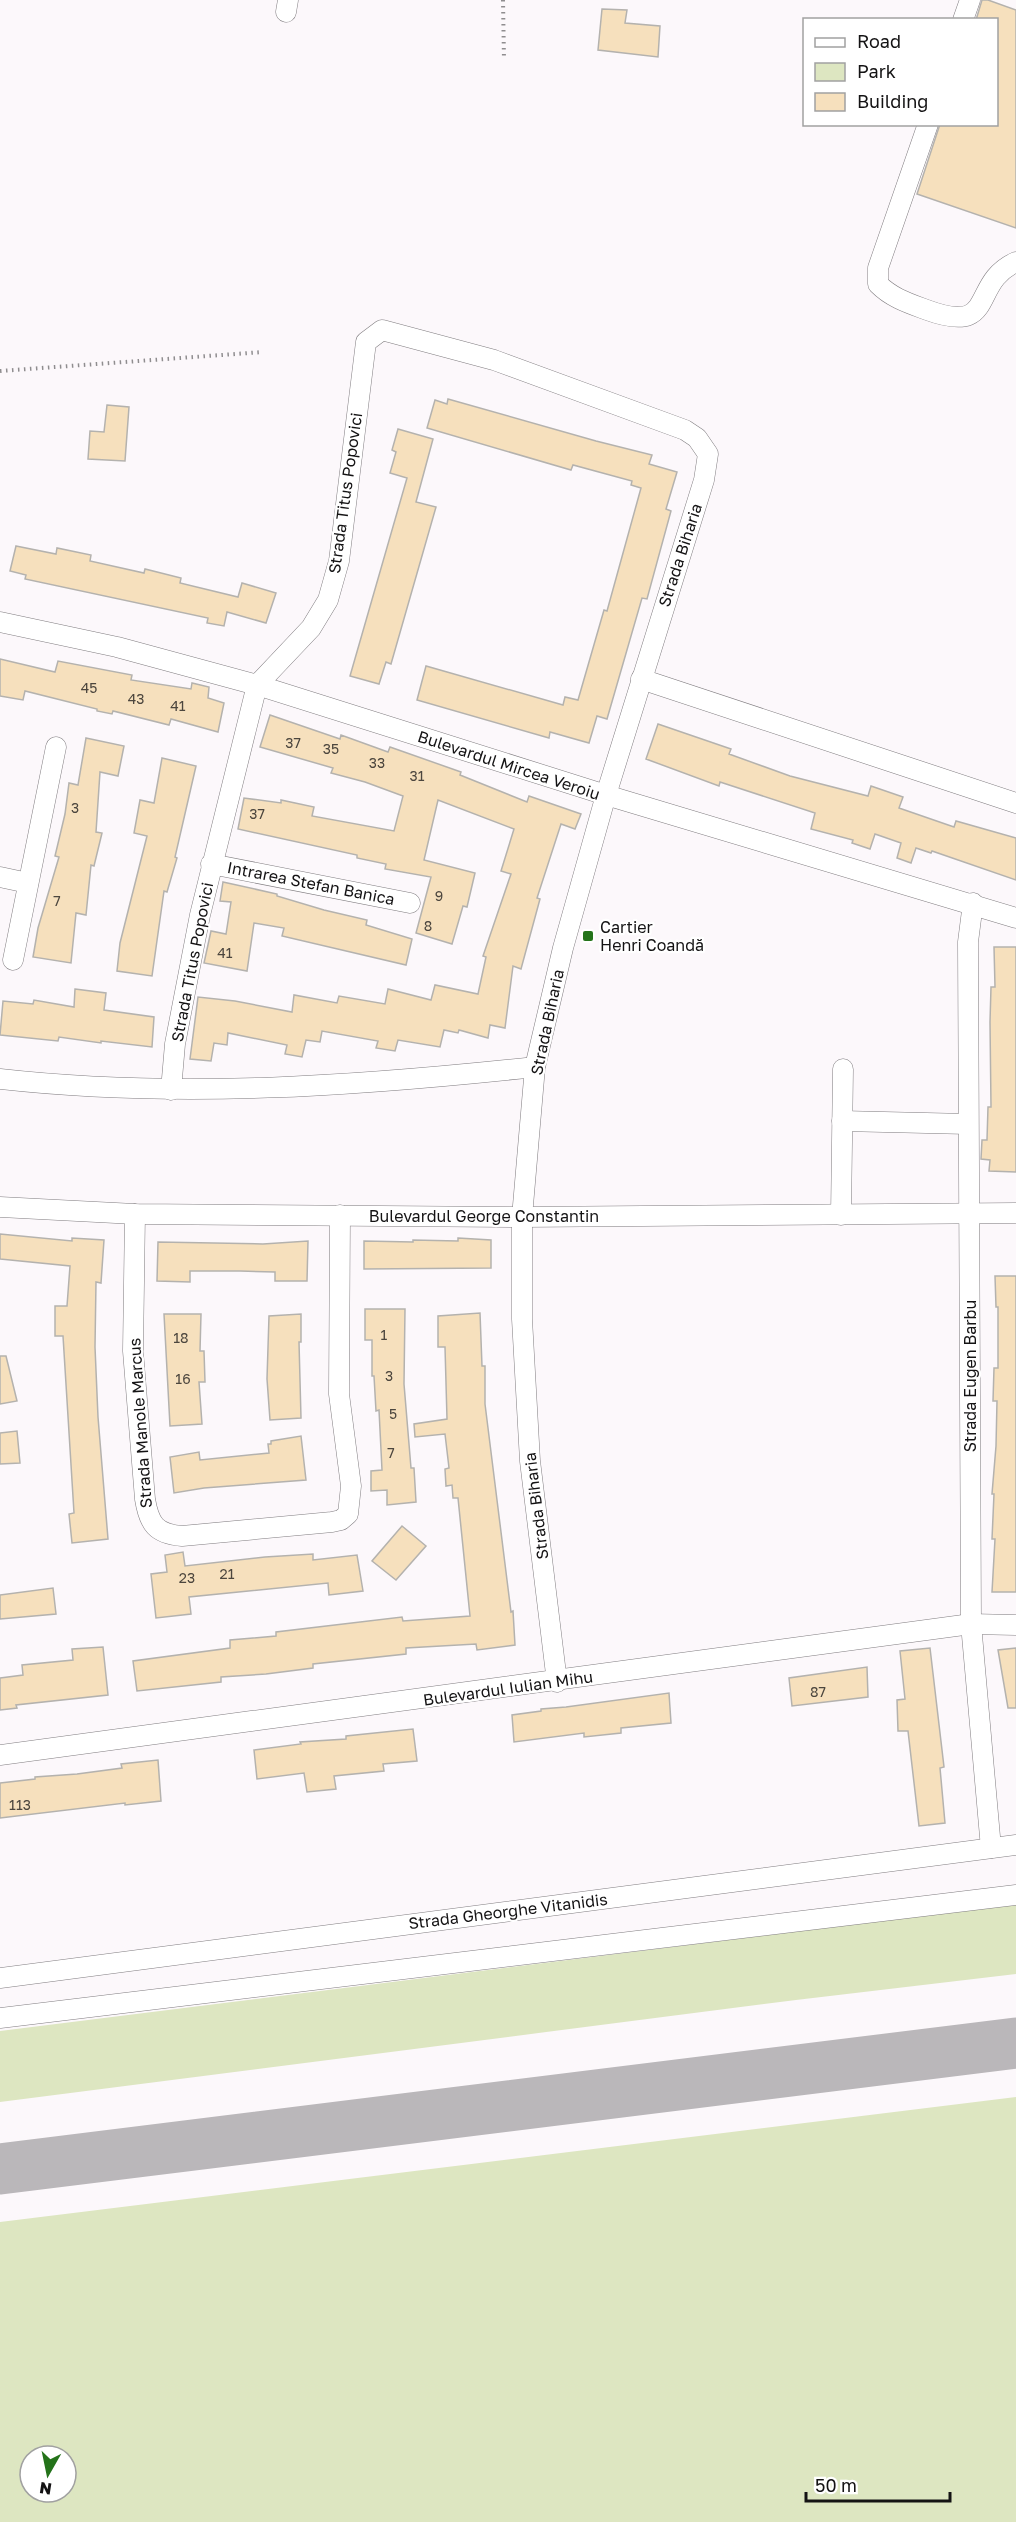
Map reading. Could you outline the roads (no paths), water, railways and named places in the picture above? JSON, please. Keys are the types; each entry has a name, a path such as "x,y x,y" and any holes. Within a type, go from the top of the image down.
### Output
{"street":[{"path":"964,18 970,0"},
{"path":"926,126 878,268 878,284 890,296 948,318 967,317 978,308 994,278 1006,266 1016,262"},
{"name":"Strada Titus Popovici","path":"171,1090 175,1044 212,864 257,685 311,628 328,600 339,561 366,342 382,330 494,360 685,430 697,438 708,454"},
{"name":"Strada Biharia","path":"557,1682 530,1461 522,1319 522,1217 535,1067 563,948 606,795 704,480 708,454"},
{"name":"Bulevardul Mircea Veroiu","path":"0,622 117,647 257,685 606,795 973,903 1016,918"},
{"path":"641,679 1016,803"},
{"path":"13,960 56,747"},
{"name":"Intrarea Stefan Banica","path":"212,864 410,903"},
{"path":"0,877 28,883"},
{"name":"Strada Eugen Barbu","path":"973,903 968,942 971,1624 991,1848"},
{"path":"0,1079 106,1089 171,1090 336,1086 535,1067"},
{"path":"841,1215 843,1069"},
{"path":"842,1121 969,1124"},
{"name":"Bulevardul George Constantin","path":"0,1207 135,1214 522,1217 969,1215"},
{"name":"Strada Manole Marcus","path":"135,1214 133,1350 145,1499 148,1518 156,1527 168,1535 182,1536 332,1522 341,1520 348,1514 351,1486 339,1394 340,1215"},
{"path":"969,1215 1016,1214"},
{"name":"Bulevardul Iulian Mihu","path":"0,1755 557,1682 971,1624 1016,1625"},
{"name":"Strada Gheorghe Vitanidis","path":"0,1978 1016,1845"},
{"path":"0,2018 1016,1895"}],"place":[{"name":"Cartier Henri Coandă","path":"588,936"}]}
